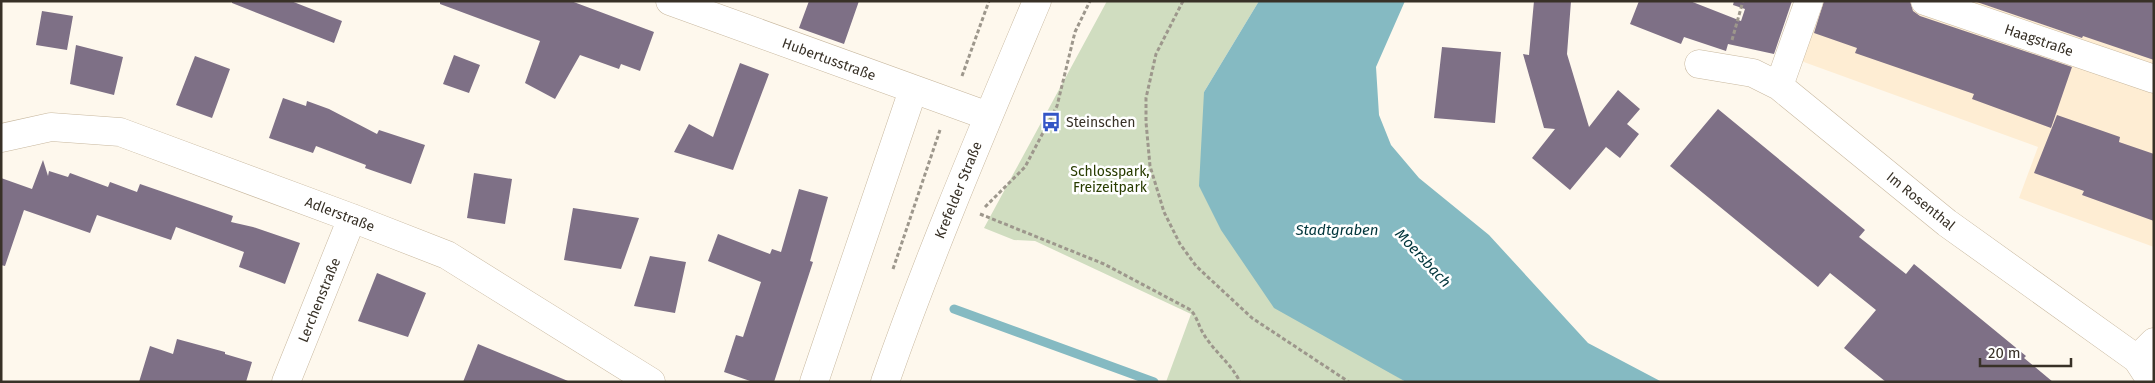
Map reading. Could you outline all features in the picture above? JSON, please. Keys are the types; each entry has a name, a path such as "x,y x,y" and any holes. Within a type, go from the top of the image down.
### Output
{"street":[{"name":"Hubertusstraße","path":"670,1 988,116"},
{"name":"Krefelder Straße","path":"885,382 905,325 988,116 1037,1"},
{"path":"1779,86 1809,1"},
{"name":"Haagstraße","path":"1924,1 2154,79"},
{"name":"Im Rosenthal","path":"1699,64 1753,73 1779,86 1947,222 2145,350 2152,382"},
{"path":"814,382 913,90"},
{"name":"Adlerstraße","path":"1,138 51,127 120,132 352,218 447,254 650,382"},
{"name":"Lerchenstraße","path":"286,382 352,218"}],"path":[{"path":"890,278 950,103 976,41 989,1"},
{"path":"974,222 978,213 1025,167 1057,106 1075,32 1090,1"},
{"path":"1183,1 1156,54 1146,98 1150,166 1164,212 1180,244 1196,266 1252,318 1349,382"},
{"path":"1726,68 1735,23 1743,1"},
{"path":"978,213 1104,264 1189,309 1193,312 1204,335 1235,372 1240,382"}],"shaded area":[{"path":"1809,1 2154,1 2154,247 2019,198 2038,147 1790,57"}],"green space":[{"name":"Schlosspark, Freizeitpark","path":"1107,1 1259,1 1204,92 1375,363 1406,382 1166,382 1191,314 1035,241 1014,240 984,228"}],"water":[{"name":"Stadtgraben","path":"1259,1 1405,1 1376,67 1379,115 1391,145 1419,178 1489,235 1588,343 1662,382 1406,382 1274,308 1221,230 1199,186 1204,92"}],"building":[{"path":"232,1 291,1 342,21 334,43 232,3"},
{"path":"440,1 571,1 654,32 640,71 621,64 619,69 580,55 555,99 525,83 540,41 440,4"},
{"path":"809,1 859,1 844,44 799,28"},
{"path":"1534,1 1571,1 1567,54 1589,127 1618,90 1640,109 1627,124 1639,134 1620,158 1606,147 1570,190 1532,158 1555,129 1544,128 1523,54 1529,55"},
{"path":"1639,1 1690,1 1741,21 1745,9 1733,5 1734,1 1792,1 1774,54 1728,44 1726,51 1684,37 1681,44 1630,24"},
{"path":"1824,1 1910,1 1913,11 1920,16 2072,67 2051,128 1972,99 1974,94 1855,53 1857,48 1814,33"},
{"path":"1974,1 2154,1 2154,60 2083,36 2082,38"},
{"path":"42,11 73,16 67,50 36,45"},
{"path":"76,45 123,57 114,95 70,84"},
{"path":"1442,47 1501,52 1495,123 1434,118"},
{"path":"454,55 480,65 469,93 443,84"},
{"path":"195,56 230,69 212,118 176,105"},
{"path":"740,63 769,74 733,170 674,152 689,124 713,137"},
{"path":"283,98 306,106 307,101 329,109 377,134 379,130 425,145 411,184 365,168 366,165 316,146 313,153 269,138"},
{"path":"1718,109 1865,230 1859,237 1906,274 1914,264 2026,356 2024,358 2053,382 1886,382 1844,348 1876,310 1830,273 1818,287 1670,166"},
{"path":"2057,115 2120,137 2119,142 2154,154 2154,221 2082,195 2084,191 2034,173"},
{"path":"43,160 48,176 49,171 68,177 70,173 108,187 110,182 137,192 140,184 233,216 231,222 253,227 300,243 285,284 239,267 244,252 176,227 171,240 97,215 90,233 24,210 5,266 1,265 1,178 32,189"},
{"path":"474,173 512,179 505,224 467,218"},
{"path":"799,189 828,197 810,261 813,262 774,382 753,382 724,372 736,335 743,337 761,282 708,261 718,234 770,254 772,249 781,252"},
{"path":"573,208 639,218 621,269 564,260"},
{"path":"650,256 686,262 675,313 634,306"},
{"path":"377,273 426,293 408,337 358,321"},
{"path":"177,339 225,352 225,354 252,362 246,382 139,382 150,346 173,354"},
{"path":"478,344 568,381 568,382 463,382"}],"waterway":[{"path":"954,309 1154,382"}],"place":[{"name":"Steinschen","path":"1051,122"}],"water label":[{"name":"Moersbach","path":"1423,258"}]}
